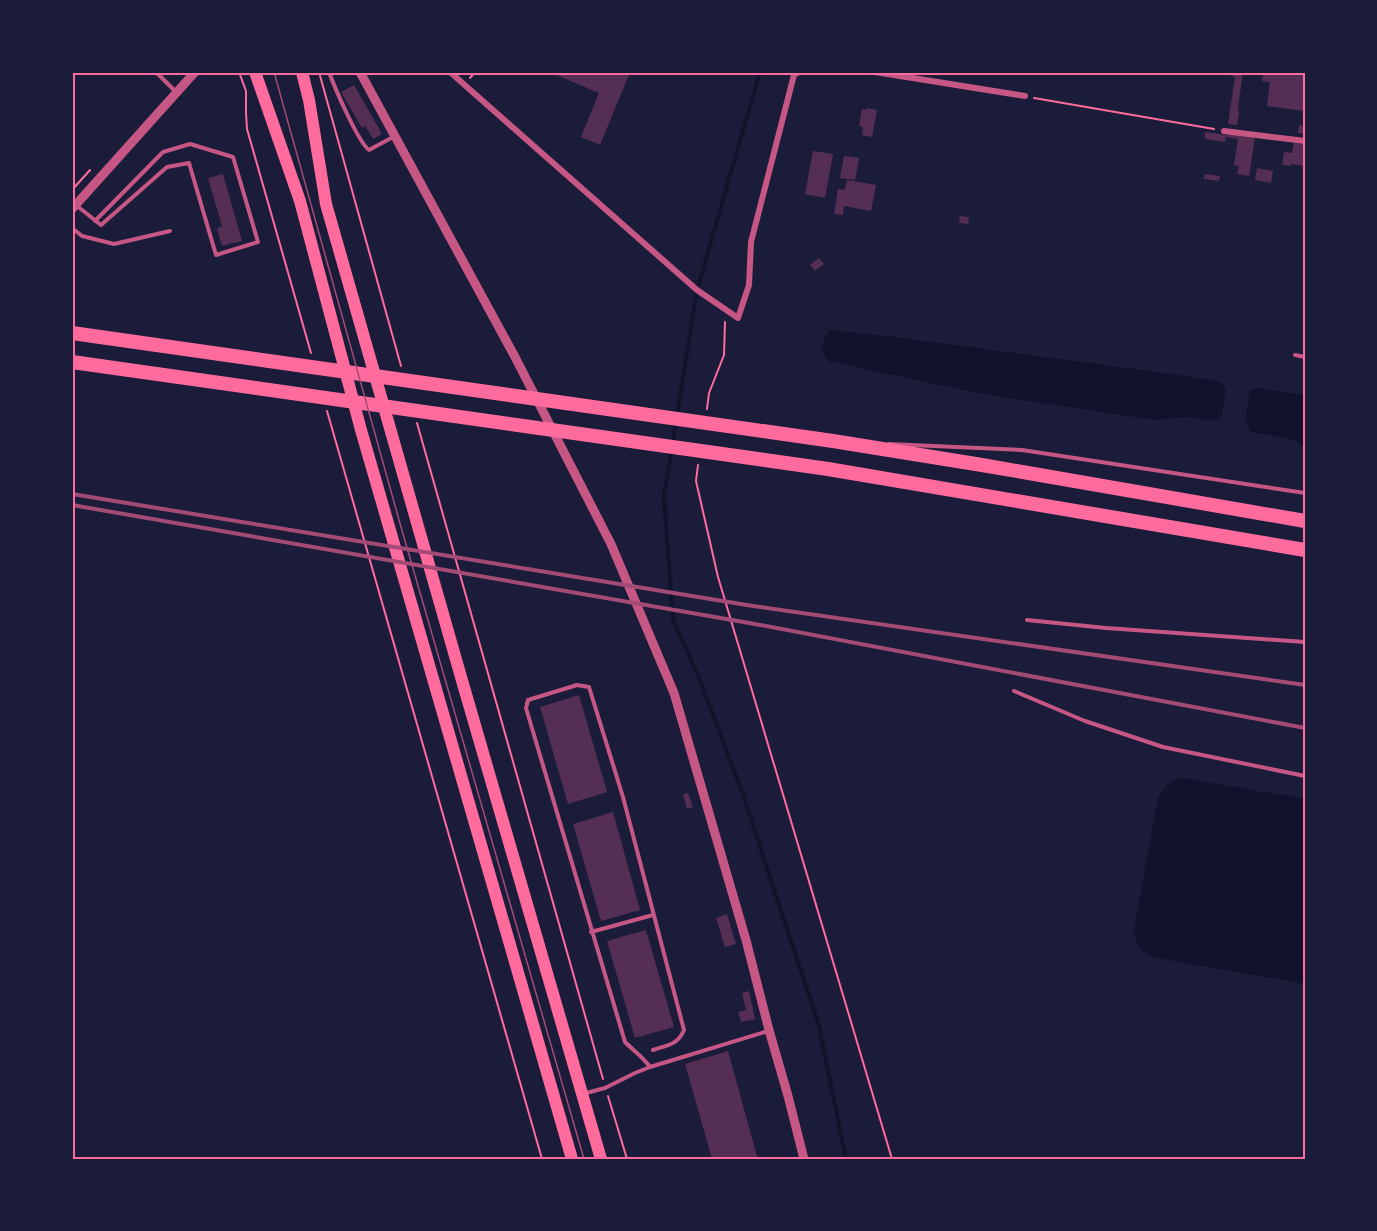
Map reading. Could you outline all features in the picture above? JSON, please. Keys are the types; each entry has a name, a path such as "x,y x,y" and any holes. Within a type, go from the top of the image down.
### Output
{"highway":[{"path":"72,333 833,441 1305,521"},
{"path":"72,362 740,457 973,493 1305,550"}],"main road":[{"path":"255,72 300,201 361,430 572,1159"},
{"path":"302,72 309,100 326,204 601,1159"}],"street":[{"path":"74,207 195,72"},
{"path":"360,72 515,357 606,534 674,693 746,940 804,1159"},
{"path":"450,72 697,291 738,318 749,285 751,242 794,75 799,72"},
{"path":"874,72 1025,96"},
{"path":"1224,131 1305,141"}],"lane":[{"path":"329,72 365,148 369,150 396,136"},
{"path":"157,73 177,93"},
{"path":"74,207 95,221 101,225 167,167 189,163 216,255 258,242 233,157 190,144 163,152 95,221"},
{"path":"72,228 82,236 114,244 170,231"},
{"path":"1295,356 1305,357"},
{"path":"833,441 1022,450 1305,493"},
{"path":"1027,620 1305,642"},
{"path":"651,1067 625,1042 526,708 528,700 578,685 589,687 623,797 652,915 684,1030 677,1042 653,1050"},
{"path":"1014,691 1085,721 1163,747 1305,776"},
{"path":"591,932 652,915"},
{"path":"582,1094 605,1088 651,1067 769,1030"}],"path":[{"path":"239,72 246,91 250,138 312,359"},
{"path":"319,72 403,373"},
{"path":"1025,96 1224,131"},
{"path":"706,416 709,393 724,355 725,310"},
{"path":"326,405 542,1159"},
{"path":"416,419 627,1159"},
{"path":"699,459 696,481 718,577 892,1159"}],"shaded area":[{"path":"829,330 1220,382 1226,389 1222,416 1215,421 1188,417 1155,420 977,393 828,361 820,349"},
{"path":"1256,388 1305,395 1305,446 1290,439 1251,432 1245,422 1250,391"},
{"path":"1180,778 1305,799 1305,984 1152,957 1139,946 1134,930 1158,798 1167,786"}],"building":[{"path":"549,72 630,72 600,145 581,137 599,93"},
{"path":"1232,72 1243,72 1237,125 1228,124 1235,77 1231,76"},
{"path":"1263,72 1305,72 1305,111 1267,106 1270,82 1262,81"},
{"path":"354,85 382,134 373,139 365,126 362,128 341,92"},
{"path":"862,109 877,110 872,137 862,135 863,127 859,126"},
{"path":"1299,125 1305,126 1305,134 1298,133"},
{"path":"1205,132 1226,135 1225,142 1205,139"},
{"path":"1227,133 1255,137 1249,176 1237,174 1239,166 1234,165 1238,139 1226,137"},
{"path":"1294,143 1305,144 1303,166 1282,165 1284,152 1292,153"},
{"path":"813,151 833,154 825,198 805,194"},
{"path":"844,156 859,158 855,180 840,178"},
{"path":"1257,168 1273,171 1271,183 1255,180"},
{"path":"223,174 242,241 222,246 217,229 222,226 208,178"},
{"path":"1205,174 1220,176 1219,181 1204,179"},
{"path":"847,180 876,185 871,211 844,206 843,215 834,214 838,189 845,190"},
{"path":"960,216 969,217 968,224 959,223"},
{"path":"819,258 824,264 815,271 810,265"},
{"path":"579,695 607,792 568,804 540,707"},
{"path":"688,793 693,807 687,809 683,794"},
{"path":"613,812 640,910 601,921 573,824"},
{"path":"727,914 736,944 725,947 716,918"},
{"path":"646,930 674,1027 635,1038 607,941"},
{"path":"749,991 755,1019 741,1022 738,1012 746,1010 742,993"},
{"path":"728,1051 758,1159 712,1159 685,1064"}],"waterway":[{"path":"677,415 697,290 760,72"},
{"path":"676,422 664,497 673,620 699,678 742,792 819,1026 846,1159"}],"tram line":[{"path":"274,72 401,527 584,1159"}],"railway":[{"path":"72,494 753,606 1305,685"},
{"path":"72,505 755,624 1305,728"}]}
